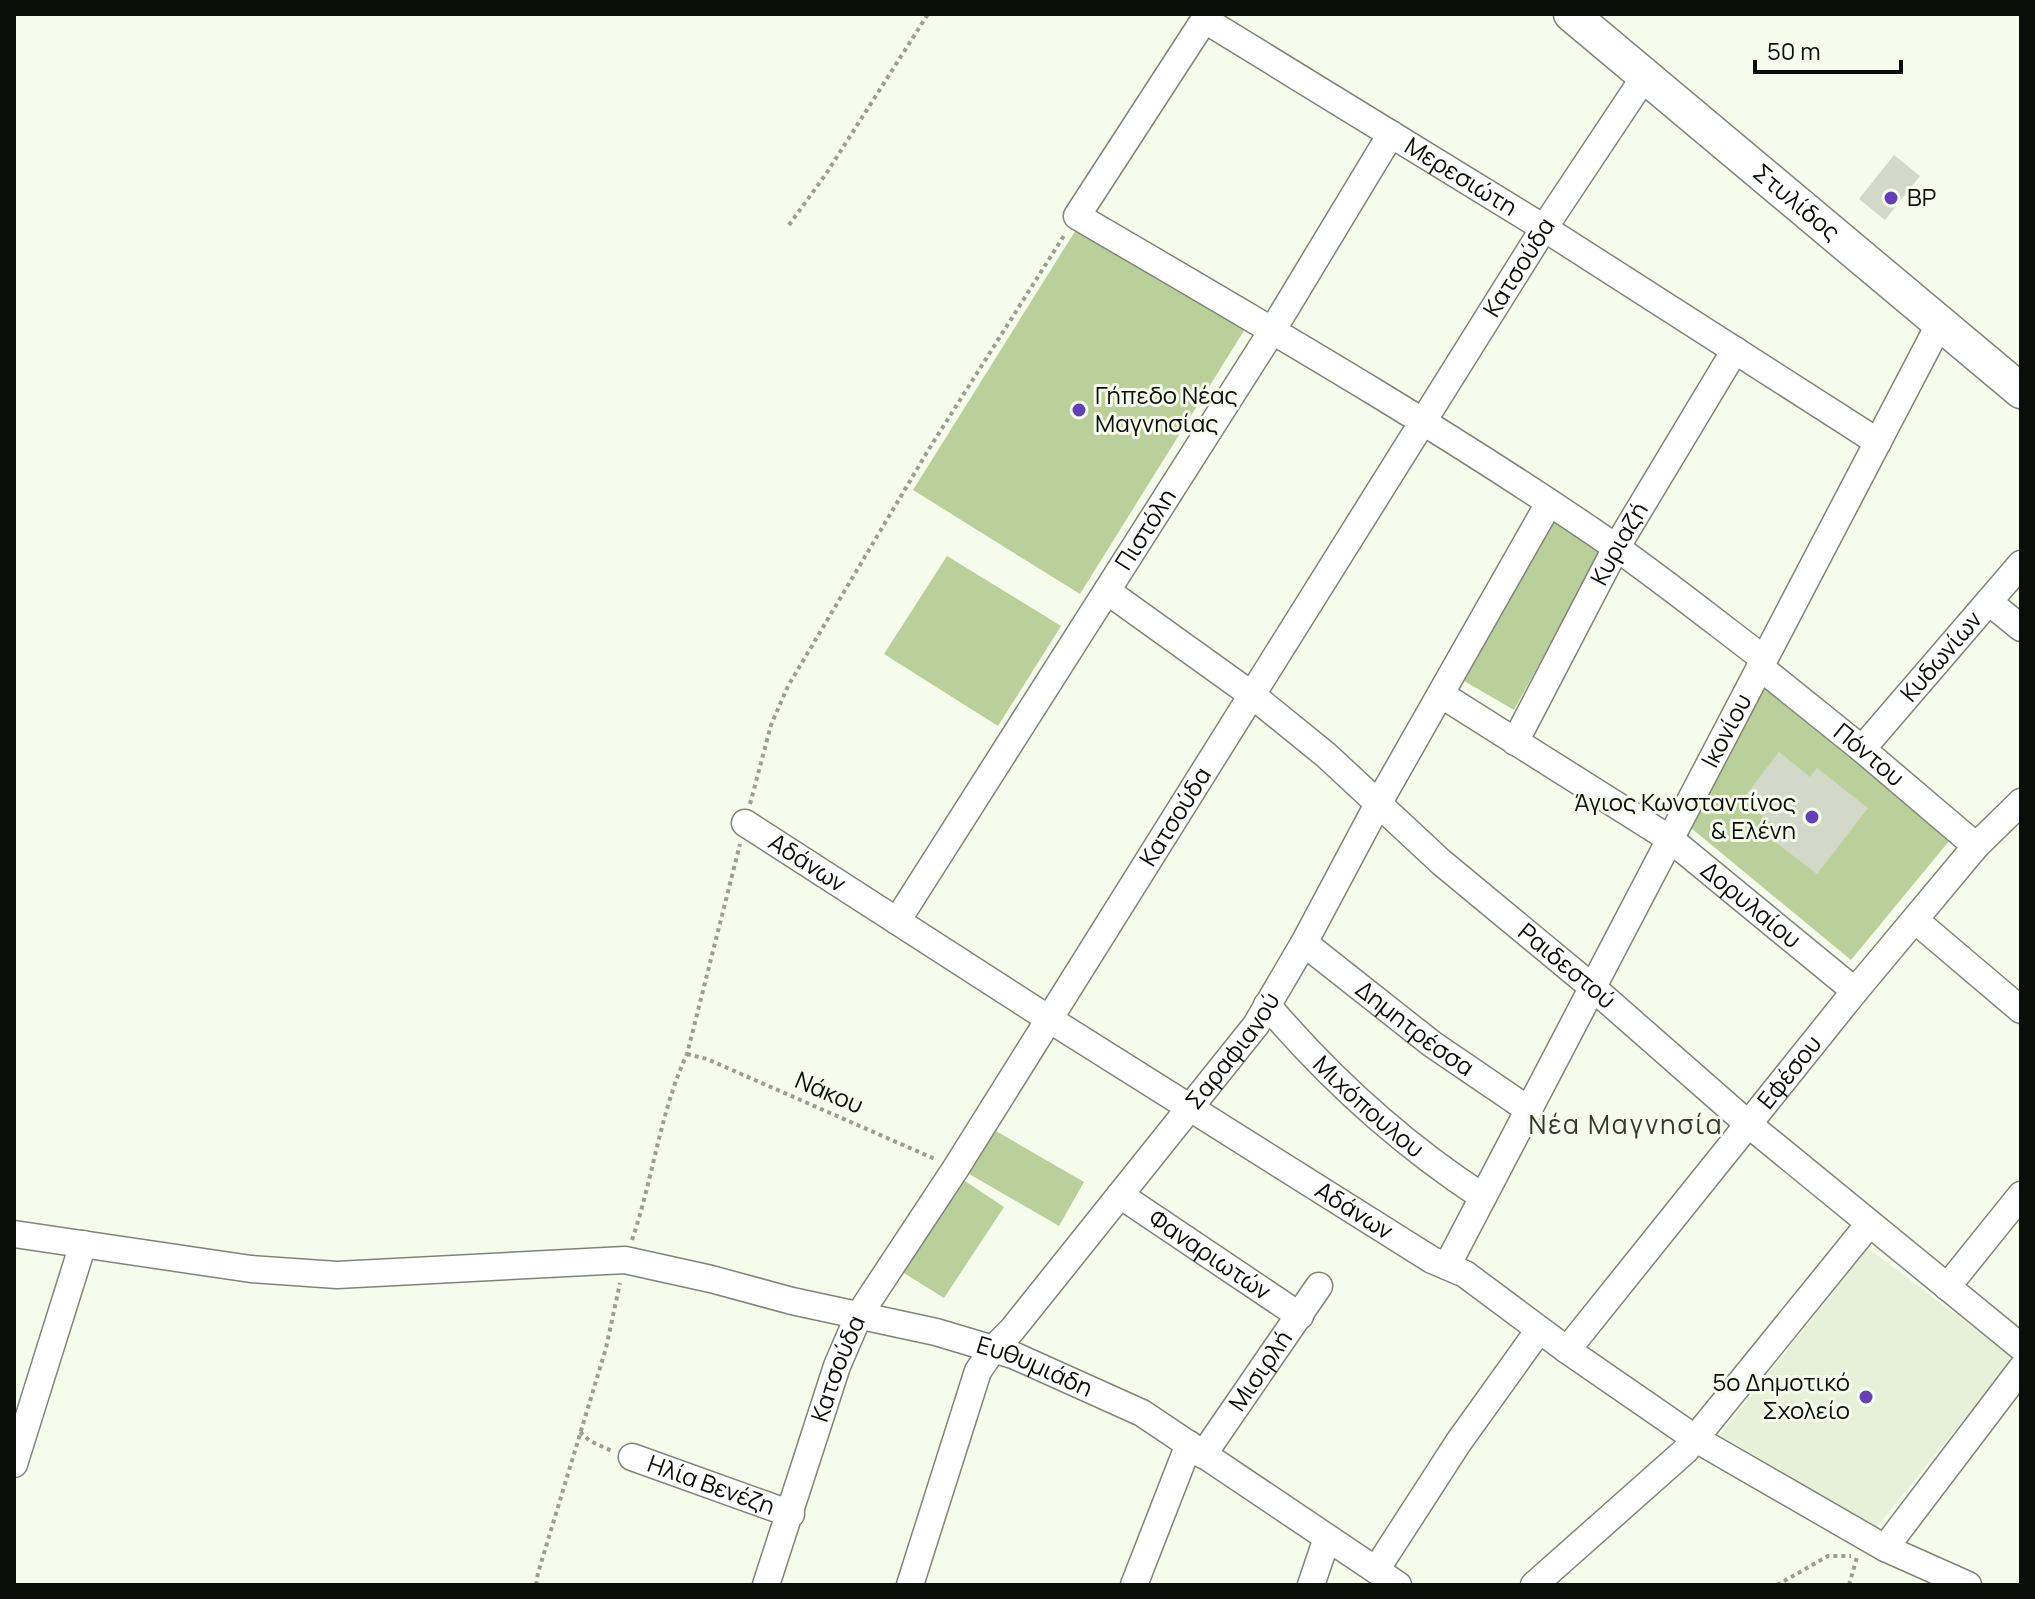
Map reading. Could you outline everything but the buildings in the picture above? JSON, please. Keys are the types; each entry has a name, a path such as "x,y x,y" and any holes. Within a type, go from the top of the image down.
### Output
{"main road":[{"name":"Στυλίδος","path":"1571,14 2020,387"}],"street":[{"name":"Μερεσιώτη","path":"1206,17 1878,442"},
{"path":"1077,216 1206,17"},
{"name":"Κατσούδα","path":"766,1585 837,1366 859,1315 956,1168 1544,228 1645,76"},
{"name":"Πιστόλη","path":"897,921 1272,331 1391,134"},
{"name":"Πόντου","path":"1077,216 1422,422 1616,548 1762,663 1976,846"},
{"name":"Ικονίου","path":"1447,1266 1940,323"},
{"name":"Κυριαζή","path":"1515,742 1616,548 1735,350"},
{"name":"Σαραφιανού","path":"910,1585 978,1371 1256,1025 1549,503"},
{"name":"Κυδωνίων","path":"1862,749 2021,564"},
{"name":"Ραιδεστού","path":"1107,591 1252,695 1326,755 1441,862 1592,987 1747,1123 2021,1347"},
{"path":"1989,602 2021,628"},
{"name":"Δορυλαίου","path":"1442,695 1670,839 1855,991"},
{"name":"Εφέσου","path":"1567,1350 1855,991 1976,846 2021,802"},
{"name":"Αδάνων","path":"745,823 1432,1260 1465,1274 1539,1330 1696,1439 1858,1544 1885,1548 1968,1585"},
{"path":"1915,920 2021,1010"},
{"name":"Δημητρέσσα","path":"1304,943 1432,1044 1529,1110"},
{"name":"Μιχόπουλου","path":"1267,1005 1360,1104 1403,1141 1483,1197"},
{"name":"Φαναριωτών","path":"1120,1195 1300,1316"},
{"path":"1947,1287 2021,1195"},
{"path":"1534,1585 1668,1468 1696,1439 1869,1224"},
{"name":"Ευθυμιάδη","path":"14,1234 251,1269 337,1275 625,1260 994,1348 1142,1413 1398,1585"},
{"path":"14,1464 83,1244"},
{"name":"Μισιρλή","path":"1134,1585 1196,1449 1300,1316 1319,1286"},
{"path":"1376,1570 1458,1443 1539,1330"},
{"path":"1885,1548 2021,1369"},
{"name":"Ηλία Βενέζη","path":"632,1457 791,1514"},
{"path":"1311,1585 1327,1538"}],"path":[{"path":"789,225 826,174 928,14"},
{"path":"536,1585 606,1348 625,1260 646,1198 675,1080 687,1054 771,725 788,686 922,461 1077,216"},
{"name":"Νάκου","path":"687,1054 707,1059 956,1168"},
{"path":"580,1432 600,1447 632,1457"},
{"path":"1777,1585 1828,1556 1858,1544"},
{"path":"1849,1585 1858,1544"}],"shaded area":[{"name":"5ο Δημοτικό Σχολείο","path":"1868,1248 2013,1358 1876,1528 1720,1435"}],"green space":[{"name":"Γήπεδο Νέας Μαγνησίας","path":"1079,225 1245,329 1080,594 913,490"},
{"path":"1549,516 1602,550 1514,710 1459,678"},
{"path":"947,556 1061,626 998,726 884,654"},
{"path":"1763,678 1954,835 1851,960 1685,823"},
{"path":"989,1127 1084,1182 1059,1226 964,1171"},
{"path":"959,1177 1004,1207 944,1298 899,1270"}],"place":[{"name":"BP","path":"1891,198"},
{"name":"Γήπεδο Νέας Μαγνησίας","path":"1079,410"},
{"name":"Άγιος Κωνσταντίνος & Ελένη","path":"1812,817"},
{"name":"5ο Δημοτικό Σχολείο","path":"1866,1397"}],"district":[{"name":"Νέα Μαγνησία","path":"1626,1125"}]}
